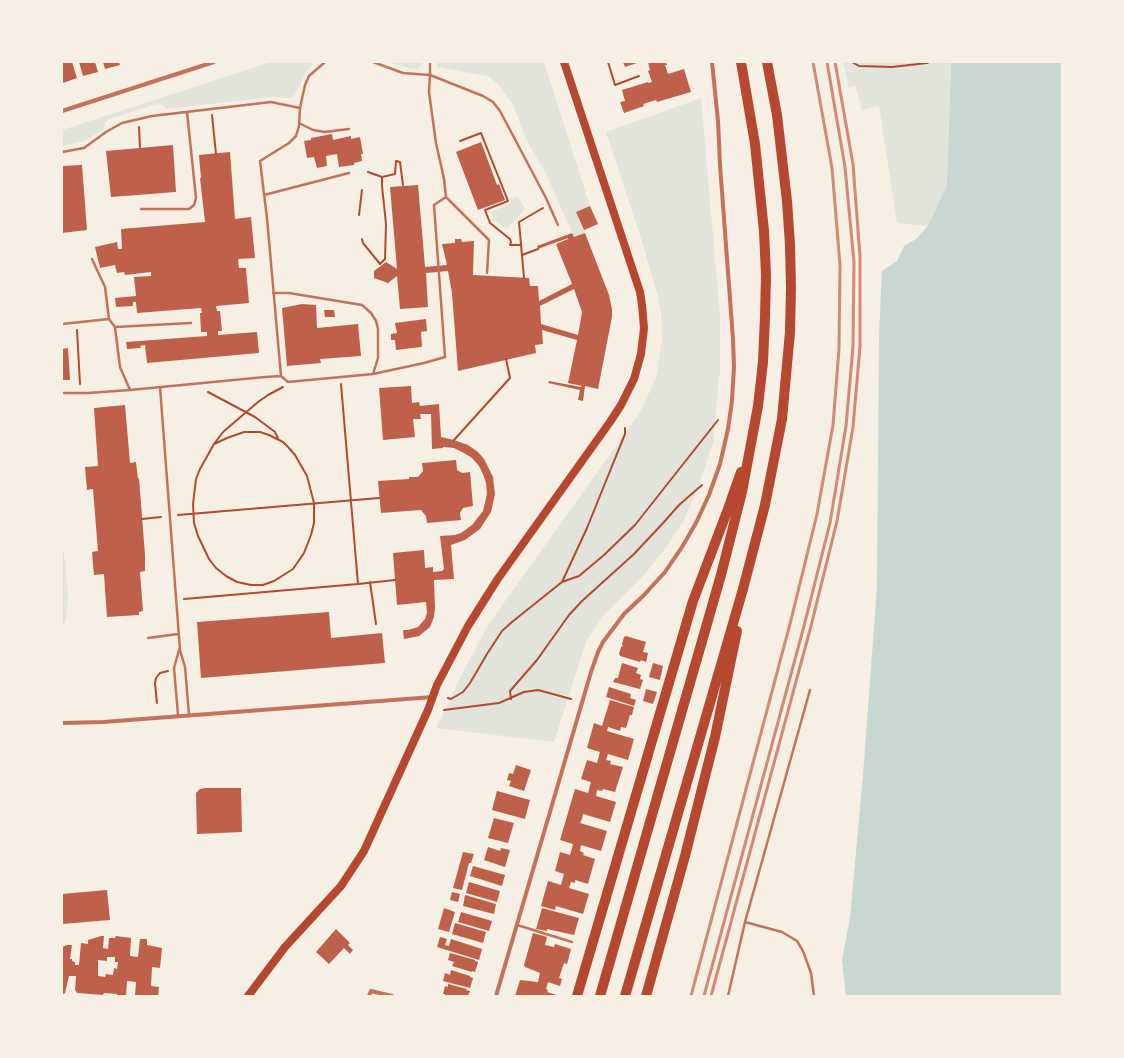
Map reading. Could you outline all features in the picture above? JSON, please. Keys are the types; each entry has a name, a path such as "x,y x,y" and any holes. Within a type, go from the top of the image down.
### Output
{"highway":[{"path":"600,996 721,576 742,492 758,406 763,362 765,317 766,275 764,231 754,144 741,62"},
{"path":"646,996 678,883 715,737 773,469 782,419 787,375 791,288 787,201 777,115 767,62"},
{"path":"578,996 693,600 735,490 758,406"},
{"path":"625,996 755,547"}],"main road":[{"path":"248,996 285,947 341,886 364,851 437,685 477,610 622,405 634,379 641,354 644,323 640,292 564,62"}],"street":[{"path":"193,62 195,68"},
{"path":"62,111 214,62"},
{"path":"496,996 598,652 603,642 624,614 665,572 682,547 709,495 720,464 728,429 732,401 734,367 718,121 712,62"},
{"path":"62,723 102,722 178,715 433,697"},
{"path":"370,996 371,991 392,996"}],"lane":[{"path":"325,62 310,76 305,85 296,136 289,143 260,161 267,218 281,376 288,382 373,374 445,357 434,205 446,197"},
{"path":"373,62 402,72 430,75 483,96 493,102 500,111 558,225"},
{"path":"430,62 429,92 446,197 489,240 487,273"},
{"path":"62,152 84,148 106,132 122,123 138,119 271,102 300,108"},
{"path":"141,209 189,209 194,206 196,198 187,112"},
{"path":"299,123 313,130 325,132 349,129"},
{"path":"264,195 349,173"},
{"path":"92,259 105,287 109,319 115,327 120,367 130,390"},
{"path":"273,293 289,293 362,305 371,312 378,329 378,358 373,374"},
{"path":"62,324 109,319"},
{"path":"115,327 191,323"},
{"path":"62,393 130,390 281,376"},
{"path":"160,387 178,634 180,650 185,667 189,715"},
{"path":"148,638 178,634"},
{"path":"178,715 174,668 180,650"},
{"path":"728,996 745,922 810,690"},
{"path":"745,922 782,932 797,942 803,950 809,967 813,983 814,996"},
{"path":"517,925 572,942"}],"path":[{"path":"608,62 615,85 639,76"},
{"path":"852,62 859,66 892,67 929,62"},
{"path":"211,110 216,154"},
{"path":"138,119 140,147"},
{"path":"460,141 481,133 508,201 485,210 490,223 510,239 510,245 521,245"},
{"path":"368,172 382,177 396,174 396,161 400,162 404,185"},
{"path":"362,239 363,243 380,264 385,259 386,224 382,177"},
{"path":"359,215 362,190"},
{"path":"524,278 518,222 549,205"},
{"path":"522,255 538,249"},
{"path":"77,328 80,384"},
{"path":"454,440 510,378 506,359"},
{"path":"340,382 358,584"},
{"path":"208,392 245,412 275,432 279,439 289,448 302,466 307,476 314,503 314,523 311,535 300,560 293,569 274,581 260,585 251,585 238,582 226,576 216,568 209,559 200,542 194,523 193,514 196,479 214,444 223,432 245,412 268,395 284,387"},
{"path":"448,698 450,699 463,692 470,684 502,631 562,582 579,576 604,555 635,525 718,420"},
{"path":"562,582 605,484 625,434 625,428"},
{"path":"214,444 244,432 260,432 279,439"},
{"path":"511,699 510,691 537,660 569,615 639,548 679,505 702,485"},
{"path":"178,515 379,498"},
{"path":"142,520 162,517"},
{"path":"184,599 395,580"},
{"path":"370,582 376,624"},
{"path":"260,585 260,592"},
{"path":"157,703 156,678 160,673 169,671"},
{"path":"444,710 499,703 524,692 538,690 571,699"}],"shaded area":[{"path":"271,62 315,62 306,72 295,95 291,98 272,97 166,109 163,105 157,104 109,119 105,123 104,129 85,141 62,146 62,130"},
{"path":"388,62 423,62 418,68 413,69"},
{"path":"437,62 544,62 590,206 577,212 585,233 574,237 546,174 526,139 513,105 498,84 488,76 437,67"},
{"path":"843,62 951,62 947,185 928,226 897,223 879,106 862,110 855,85 849,88"},
{"path":"951,62 1062,62 1062,996 846,996 842,960 850,918 863,775 877,587 879,337 882,271 897,261 904,246 916,239 928,226 947,185"},
{"path":"701,98 720,316 720,371 713,443 699,485 683,522 667,546 645,574 602,617 586,642 554,742 436,728 488,625 639,414 656,378 662,340 661,314 658,297 642,241 606,132"},
{"path":"518,196 525,209 506,229 494,220 491,212 511,203 510,199"},
{"path":"62,535 68,596 67,614 62,631"}],"building":[{"path":"62,62 72,62 77,78 63,83"},
{"path":"79,62 95,62 98,72 83,76"},
{"path":"103,62 119,62 120,65 105,69"},
{"path":"623,62 640,62 625,67"},
{"path":"648,62 666,62 667,65 665,65 668,74 684,69 691,92 657,102 656,100 643,104 644,106 624,113 620,102 625,101 622,90 652,82 648,71 650,70"},
{"path":"332,134 333,140 351,136 351,139 360,137 363,154 361,154 362,161 354,163 354,165 339,167 337,154 326,156 327,166 317,168 314,157 307,158 304,141 311,140 311,138"},
{"path":"481,142 497,185 499,184 505,200 478,210 456,152"},
{"path":"173,145 176,192 111,197 106,151"},
{"path":"230,152 235,219 251,217 255,258 238,259 239,268 246,268 249,303 216,306 217,311 220,311 222,331 218,331 218,335 257,332 259,353 147,363 145,345 140,346 141,348 127,349 126,342 207,336 207,332 201,332 201,308 137,313 136,302 133,302 133,306 116,307 115,298 136,296 134,277 151,276 151,272 125,275 124,272 117,273 115,265 100,268 95,247 117,242 118,249 122,249 121,229 205,222 199,155"},
{"path":"82,165 87,230 62,233 62,166"},
{"path":"418,185 425,267 447,265 442,244 455,243 455,239 461,239 462,242 474,241 473,275 529,278 530,286 538,286 539,301 572,284 556,244 568,238 538,249 537,246 572,233 574,237 585,233 609,295 612,309 612,317 598,389 585,386 583,401 578,400 580,390 548,383 549,381 582,386 568,383 577,340 542,330 543,344 535,345 536,353 458,371 452,293 448,271 426,273 428,307 400,309 397,276 388,283 374,278 374,271 386,262 397,269 390,187","holes":["574,289 582,312 578,335 541,324 540,306"]},
{"path":"590,206 598,224 584,230 576,212"},
{"path":"302,304 316,305 317,328 358,324 361,356 320,359 321,363 287,366 282,308"},
{"path":"324,310 334,310 335,317 325,317"},
{"path":"426,319 427,331 421,332 422,346 396,350 395,340 391,340 391,334 397,333 395,323"},
{"path":"68,348 70,380 62,380 62,349"},
{"path":"411,386 412,403 419,402 420,406 439,404 441,437 468,445 478,452 484,459 493,477 495,494 491,512 480,529 465,540 451,545 454,579 434,580 435,608 434,617 430,627 419,636 404,639 403,630 418,627 425,619 427,613 426,602 397,605 393,553 424,550 425,568 433,567 433,572 442,571 444,569 440,536 461,533 472,525 483,511 487,494 483,474 479,466 472,458 454,448 443,447 432,449 431,414 420,414 421,419 413,419 415,437 383,440 379,388"},
{"path":"125,405 130,463 136,462 138,479 139,478 145,555 145,571 140,572 143,611 139,612 139,615 107,617 104,574 94,575 92,552 98,551 93,489 87,490 85,467 98,466 94,408"},
{"path":"456,460 457,470 462,473 470,472 473,506 463,508 460,513 461,520 427,523 426,516 421,510 381,513 378,481 418,477 423,471 422,463"},
{"path":"329,612 331,638 382,633 385,663 201,678 197,622"},
{"path":"626,636 646,642 643,652 648,653 646,662 641,660 640,662 620,656 619,654 621,647 623,646 622,644 624,637"},
{"path":"622,663 638,668 636,673 641,675 640,679 643,680 640,689 613,682 615,678 618,678"},
{"path":"653,663 663,666 660,680 649,677"},
{"path":"609,687 631,694 630,698 636,700 634,706 606,697"},
{"path":"646,689 657,692 653,704 643,701"},
{"path":"610,700 634,707 626,728 621,727 620,731 608,727 607,731 634,739 628,760 608,754 606,760 611,761 610,764 623,767 615,792 603,789 602,791 597,790 596,796 616,802 610,822 583,814 580,823 607,831 601,851 581,845 580,851 584,853 583,855 595,859 588,884 575,880 575,883 571,882 569,888 589,894 583,914 556,906 555,910 541,906 548,881 561,885 564,874 555,871 560,852 570,855 573,844 560,840 575,789 588,793 591,782 581,779 587,760 597,763 600,752 587,748 594,723 602,726"},
{"path":"516,765 531,770 524,791 509,786 511,781 507,780 509,773 513,774"},
{"path":"241,788 242,832 197,834 196,793 200,789"},
{"path":"497,791 530,800 525,819 492,810"},
{"path":"494,818 514,823 508,843 488,838"},
{"path":"488,847 500,851 501,848 510,850 505,867 484,860"},
{"path":"463,852 474,854 471,863 469,863 462,890 453,888"},
{"path":"473,866 505,875 502,886 470,876"},
{"path":"469,882 500,891 497,902 466,893"},
{"path":"107,890 110,920 62,924 62,894"},
{"path":"452,892 460,894 458,902 450,900"},
{"path":"465,895 496,904 494,914 463,906"},
{"path":"444,908 455,912 449,932 438,929"},
{"path":"542,908 579,918 574,935 547,929 547,931 536,929"},
{"path":"461,912 492,921 489,931 458,922"},
{"path":"455,923 486,932 483,943 452,934"},
{"path":"336,929 350,943 348,945 353,950 350,954 344,948 329,964 316,952"},
{"path":"533,933 547,937 545,945 554,947 555,944 571,949 567,964 564,963 559,978 562,979 560,986 548,982 546,989 548,990 547,992 560,996 515,996 520,980 538,982 540,973 525,967 524,965"},
{"path":"104,936 103,948 108,949 109,938 115,938 116,936 131,938 130,956 138,957 140,939 147,939 147,945 162,948 160,968 152,967 151,986 159,987 158,996 135,996 136,982 127,981 126,996 117,996 117,994 104,993 103,995 77,993 75,990 76,976 69,976 65,993 62,995 62,947 72,945 70,959 75,962 75,965 79,965 81,943 88,944 88,940","holes":["107,957 115,957 115,962 118,962 117,969 114,968 113,975 106,974 105,977 98,976 98,960 107,961"]},
{"path":"440,937 447,939 445,945 449,946 451,939 482,949 479,960 437,947"},
{"path":"450,953 478,962 475,972 452,966 454,962 448,960"},
{"path":"451,970 473,978 470,988 443,981 445,973 450,975"},
{"path":"448,984 467,989 466,990 470,991 468,996 445,996 445,994 443,994 445,986 448,987"}],"railway":[{"path":"691,996 791,620 817,514 833,425 839,349 840,265 832,168 813,62"},
{"path":"704,996 804,626 830,523 846,426 853,347 854,262 845,167 827,62"},
{"path":"711,996 811,626 837,521 853,427 860,346 860,257 853,164 835,62"}]}
